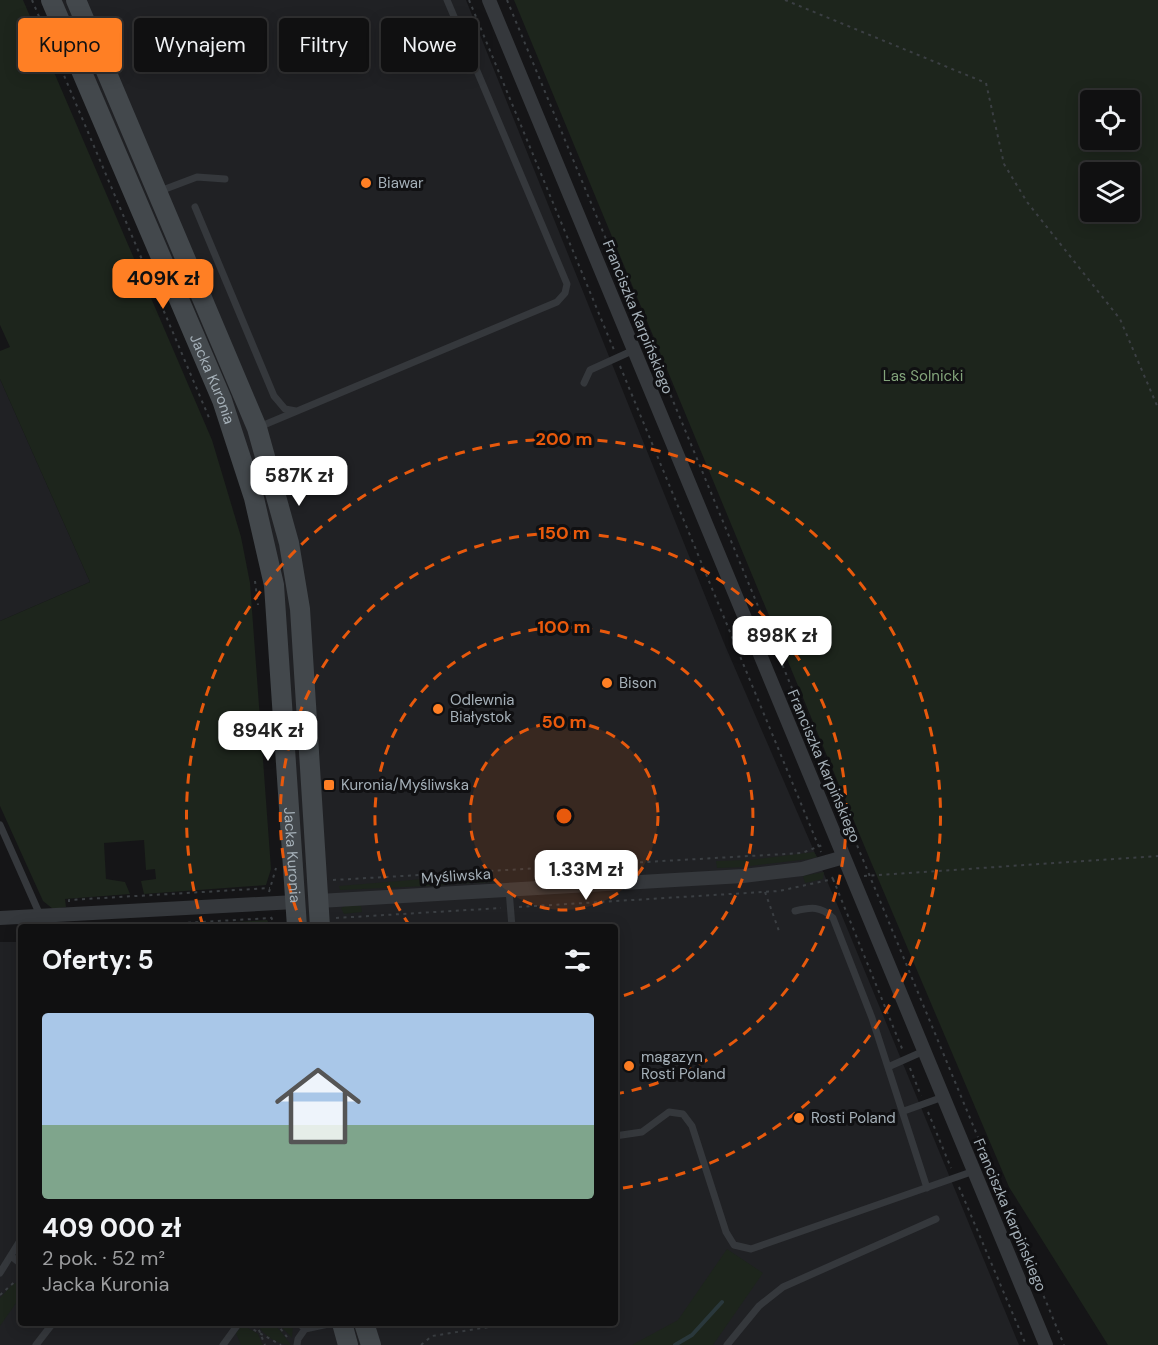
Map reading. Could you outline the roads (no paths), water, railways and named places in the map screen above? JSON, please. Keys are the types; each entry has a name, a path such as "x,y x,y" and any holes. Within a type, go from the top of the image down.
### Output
{"main road":[{"name":"Jacka Kuronia","path":"51,0 222,400 254,498 274,585 297,924"},
{"name":"Jacka Kuronia","path":"76,0 257,428 289,543 300,609 319,901 328,922"},
{"path":"295,902 319,901"},
{"path":"343,1326 348,1345"},
{"path":"365,1326 371,1345"}],"street":[{"name":"Franciszka Karpińskiego","path":"489,0 1046,1345"},
{"name":"Myśliwska","path":"319,901 743,876 802,869 844,857"},
{"path":"0,918 40,921 295,902"}],"lane":[{"path":"257,428 557,302 565,293 567,284 447,0"},
{"path":"158,192 197,177 225,179"},
{"path":"195,207 274,396 285,409 296,411"},
{"path":"584,384 590,370 634,350"},
{"path":"0,825 40,921"},
{"path":"509,890 512,924"},
{"path":"795,911 815,908 826,911 833,918 904,1111 927,1188"},
{"path":"888,1067 924,1051"},
{"path":"904,1111 944,1097"},
{"path":"618,1136 642,1132 669,1112 683,1113 692,1126 726,1232 734,1245 751,1249 974,1170"},
{"path":"727,1345 759,1306 783,1287 936,1219"},
{"path":"0,1273 18,1244"},
{"path":"10,1256 18,1262"},
{"path":"36,1345 51,1326"},
{"path":"223,1345 239,1326"},
{"path":"297,1344 302,1326"}],"waterway":[{"path":"675,1345 692,1335 722,1302"}],"place":[{"name":"Biawar","path":"366,183"},
{"name":"Bison","path":"607,683"},
{"name":"Odlewnia Białystok","path":"438,709"},
{"name":"Kuronia/Myśliwska","path":"329,785"},
{"name":"magazyn Rosti Poland","path":"629,1066"},
{"name":"Rosti Poland","path":"799,1118"}],"park label":[{"name":"Las Solnicki","path":"923,376"}]}
